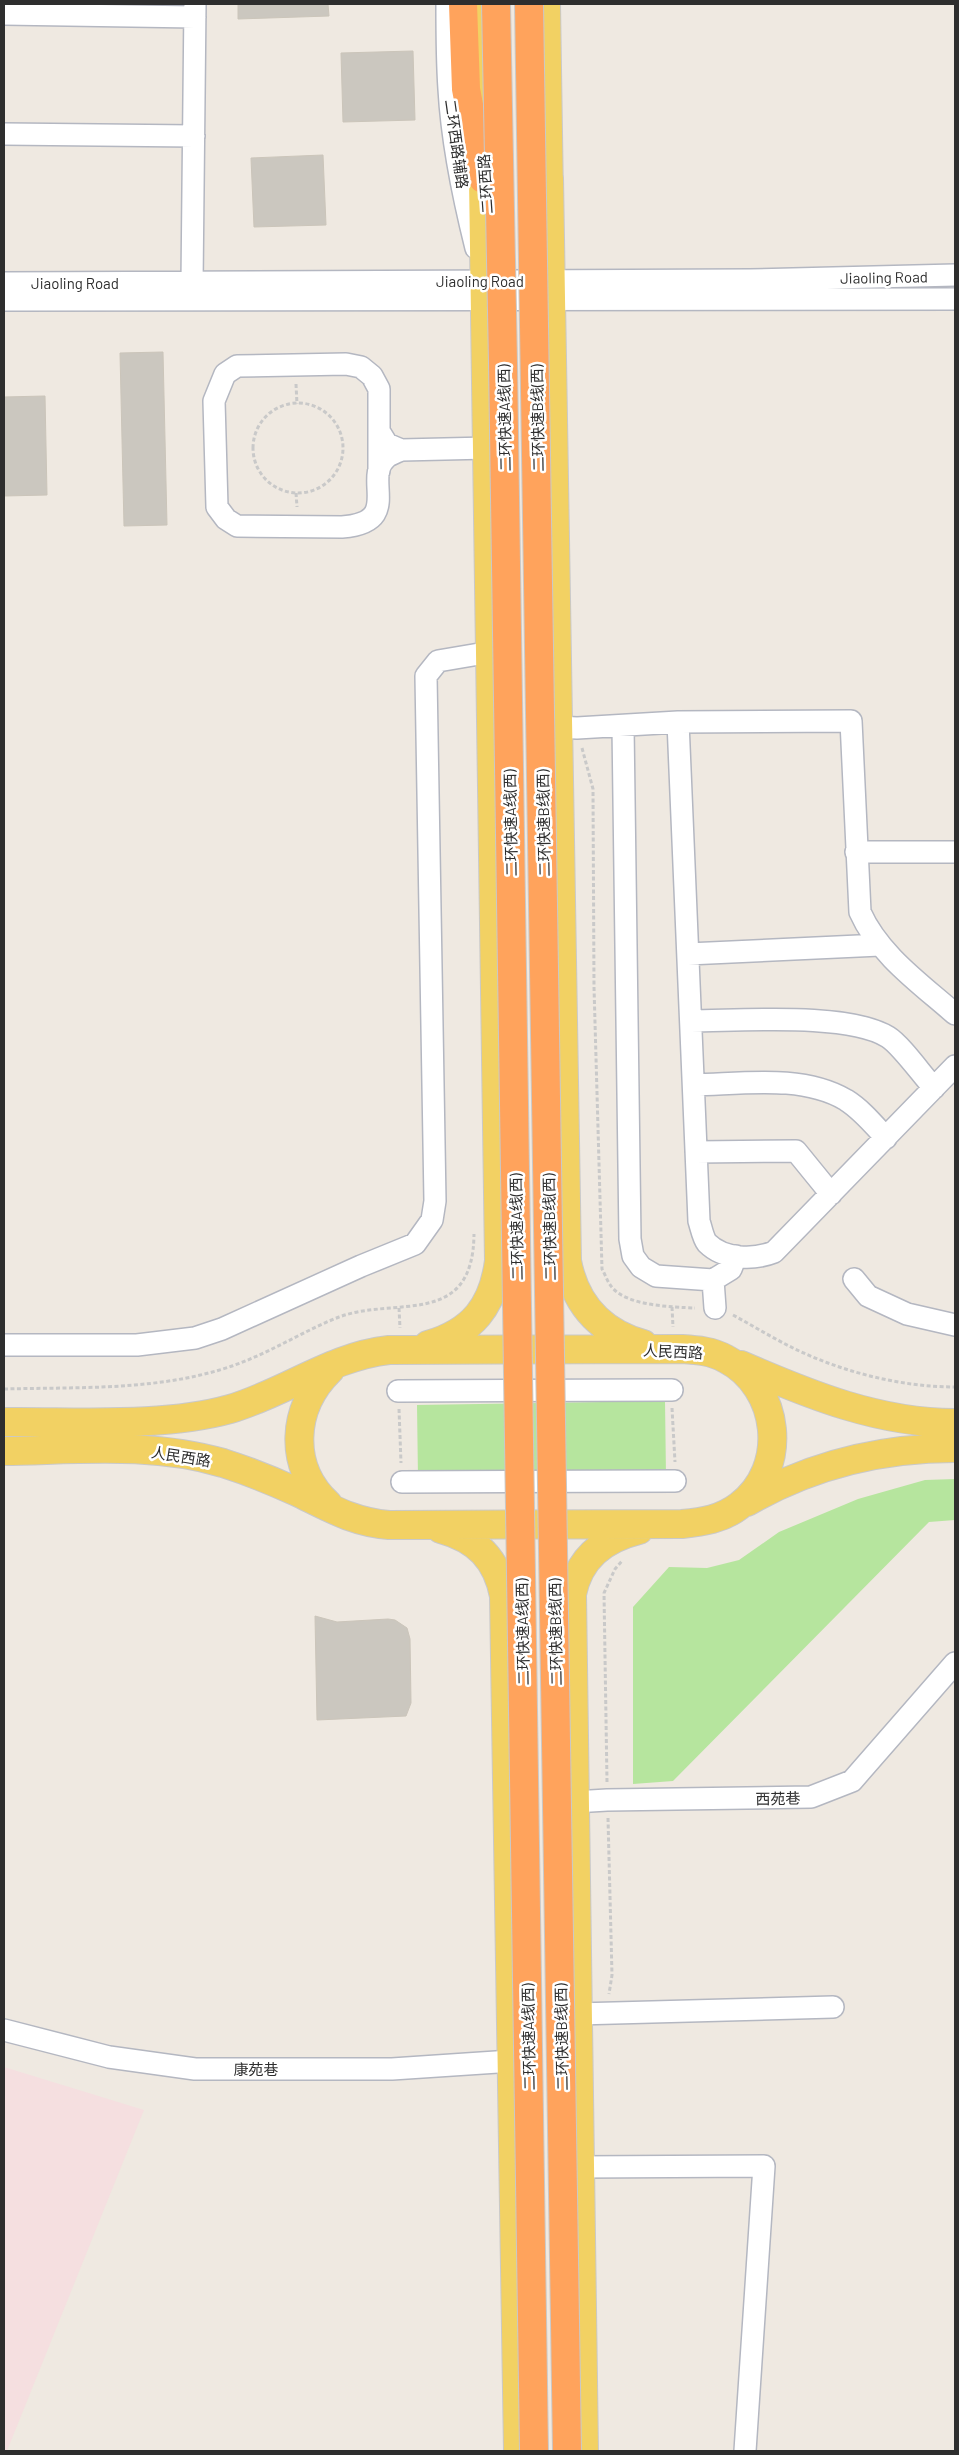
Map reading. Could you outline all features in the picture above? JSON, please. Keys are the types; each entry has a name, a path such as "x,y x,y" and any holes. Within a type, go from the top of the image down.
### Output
{"highway":[{"path":"463,4 467,99 483,179"},
{"name":"二环快速A线(西)","path":"496,4 504,383 534,2451"},
{"name":"二环快速B线(西)","path":"529,4 567,2451"}],"main road":[{"name":"二环西路","path":"480,4 483,179 493,290"},
{"path":"546,4 549,178 544,290 568,727 564,1110 566,1248 569,1272 576,1293 594,1319 621,1337 655,1347 678,1341"},
{"path":"493,290 520,363 544,290"},
{"path":"395,1344 417,1348 451,1337 476,1319 492,1293 500,1261 488,448 493,290"},
{"path":"498,1110 503,1124 511,1134 522,1140 534,1141 546,1138 556,1130 564,1110"},
{"name":"人民西路","path":"4,1422 158,1420 196,1417 262,1398 348,1359 395,1344 678,1341 724,1357 740,1367 763,1394 772,1428 769,1462 762,1479 740,1506 704,1522 682,1524 390,1525 367,1523 347,1517 254,1474 188,1454 135,1449 4,1451"},
{"path":"724,1357 794,1388 859,1410 911,1421 955,1423"},
{"name":"人民西路","path":"347,1517 324,1501 308,1480 302,1464 299,1429 302,1412 309,1396 319,1381 332,1368 348,1359"},
{"path":"723,1515 783,1484 836,1464 897,1451 955,1448"},
{"path":"584,2451 572,1594 582,1565 593,1551 618,1536 648,1528 682,1524"},
{"path":"390,1525 428,1527 454,1533 476,1544 490,1557 499,1574 504,1596 518,2451"},
{"path":"506,1690 515,1672 525,1665 536,1662 548,1663 559,1668 567,1678 572,1691"}],"street":[{"name":"二环西路辅路","path":"447,4 449,89 455,146 469,218 493,290"},
{"path":"4,14 195,10 192,283"},
{"path":"4,134 194,136"},
{"name":"Jiaoling Road","path":"4,300 544,290 750,280 955,275"},
{"name":"Jiaoling Road","path":"4,283 192,283 493,290"},
{"name":"Jiaoling Road","path":"544,290 750,300 955,299"},
{"path":"346,364 360,367 372,376 379,389 379,471 378,508 370,520 356,526 238,526 226,518 217,507 214,401 225,374 237,366 346,364"},
{"path":"379,432 387,444 401,450 488,448"},
{"path":"379,471 386,458 401,450"},
{"path":"4,1345 137,1345 195,1338 222,1329 326,1281 415,1244 432,1220 435,1201 426,676 438,661 491,652"},
{"path":"568,727 678,722 851,721 860,912 867,928 886,953 955,1014"},
{"path":"678,722 699,1221 706,1242 720,1252 736,1256 758,1258 774,1252 955,1066"},
{"path":"623,726 630,1239 633,1256 641,1267 656,1276 714,1280 731,1269 736,1256"},
{"path":"856,852 955,852"},
{"path":"688,954 880,945"},
{"path":"691,1021 810,1020 875,1030 890,1038 934,1088"},
{"path":"694,1086 792,1084 816,1088 846,1100 868,1117 886,1138"},
{"path":"696,1152 796,1151 831,1194"},
{"path":"854,1279 868,1296 907,1314 955,1324"},
{"path":"714,1280 715,1308"},
{"path":"398,1391 672,1390"},
{"path":"402,1482 675,1481"},
{"name":"西苑巷","path":"574,1802 811,1797 844,1785 852,1781 955,1663"},
{"path":"577,2014 833,2008"},
{"name":"康苑巷","path":"4,2030 109,2057 195,2068 392,2069 512,2061"},
{"path":"579,2167 764,2166 745,2451"}],"path":[{"path":"293,404 314,406 324,412 338,428 343,449 338,470 323,486 308,492 292,493 272,485 263,478 254,459 252,448 258,427 264,418 277,408 293,404"},
{"path":"568,727 593,788 594,987 602,1269 612,1288 629,1299 672,1307 715,1308 794,1348 841,1367 889,1380 936,1387 955,1387"},
{"path":"4,1389 136,1385 178,1380 231,1366 276,1349 339,1317 365,1311 423,1306 446,1297 461,1282 468,1270 474,1247 474,1228"},
{"path":"672,1307 678,1341"},
{"path":"395,1344 400,1308"},
{"path":"672,1390 675,1481"},
{"path":"398,1391 402,1482"},
{"path":"606,2013 612,1976 604,1593 615,1569 628,1557"}],"shaded area":[{"path":"4,2067 144,2110 7,2451 4,2451"}],"green space":[{"path":"665,1401 666,1476 418,1479 417,1405"},
{"path":"955,1479 955,1520 929,1522 673,1781 633,1784 633,1607 669,1567 707,1568 739,1560 779,1532 858,1499 925,1480"}],"building":[{"path":"238,4 328,4 329,16 238,19"},
{"path":"413,51 415,120 343,122 341,53"},
{"path":"323,155 326,225 254,227 251,158"},
{"path":"163,352 167,525 124,526 120,353"},
{"path":"45,396 47,495 4,496 4,397"},
{"path":"315,1616 337,1622 388,1619 395,1620 407,1628 410,1639 411,1703 406,1716 317,1720"}]}
